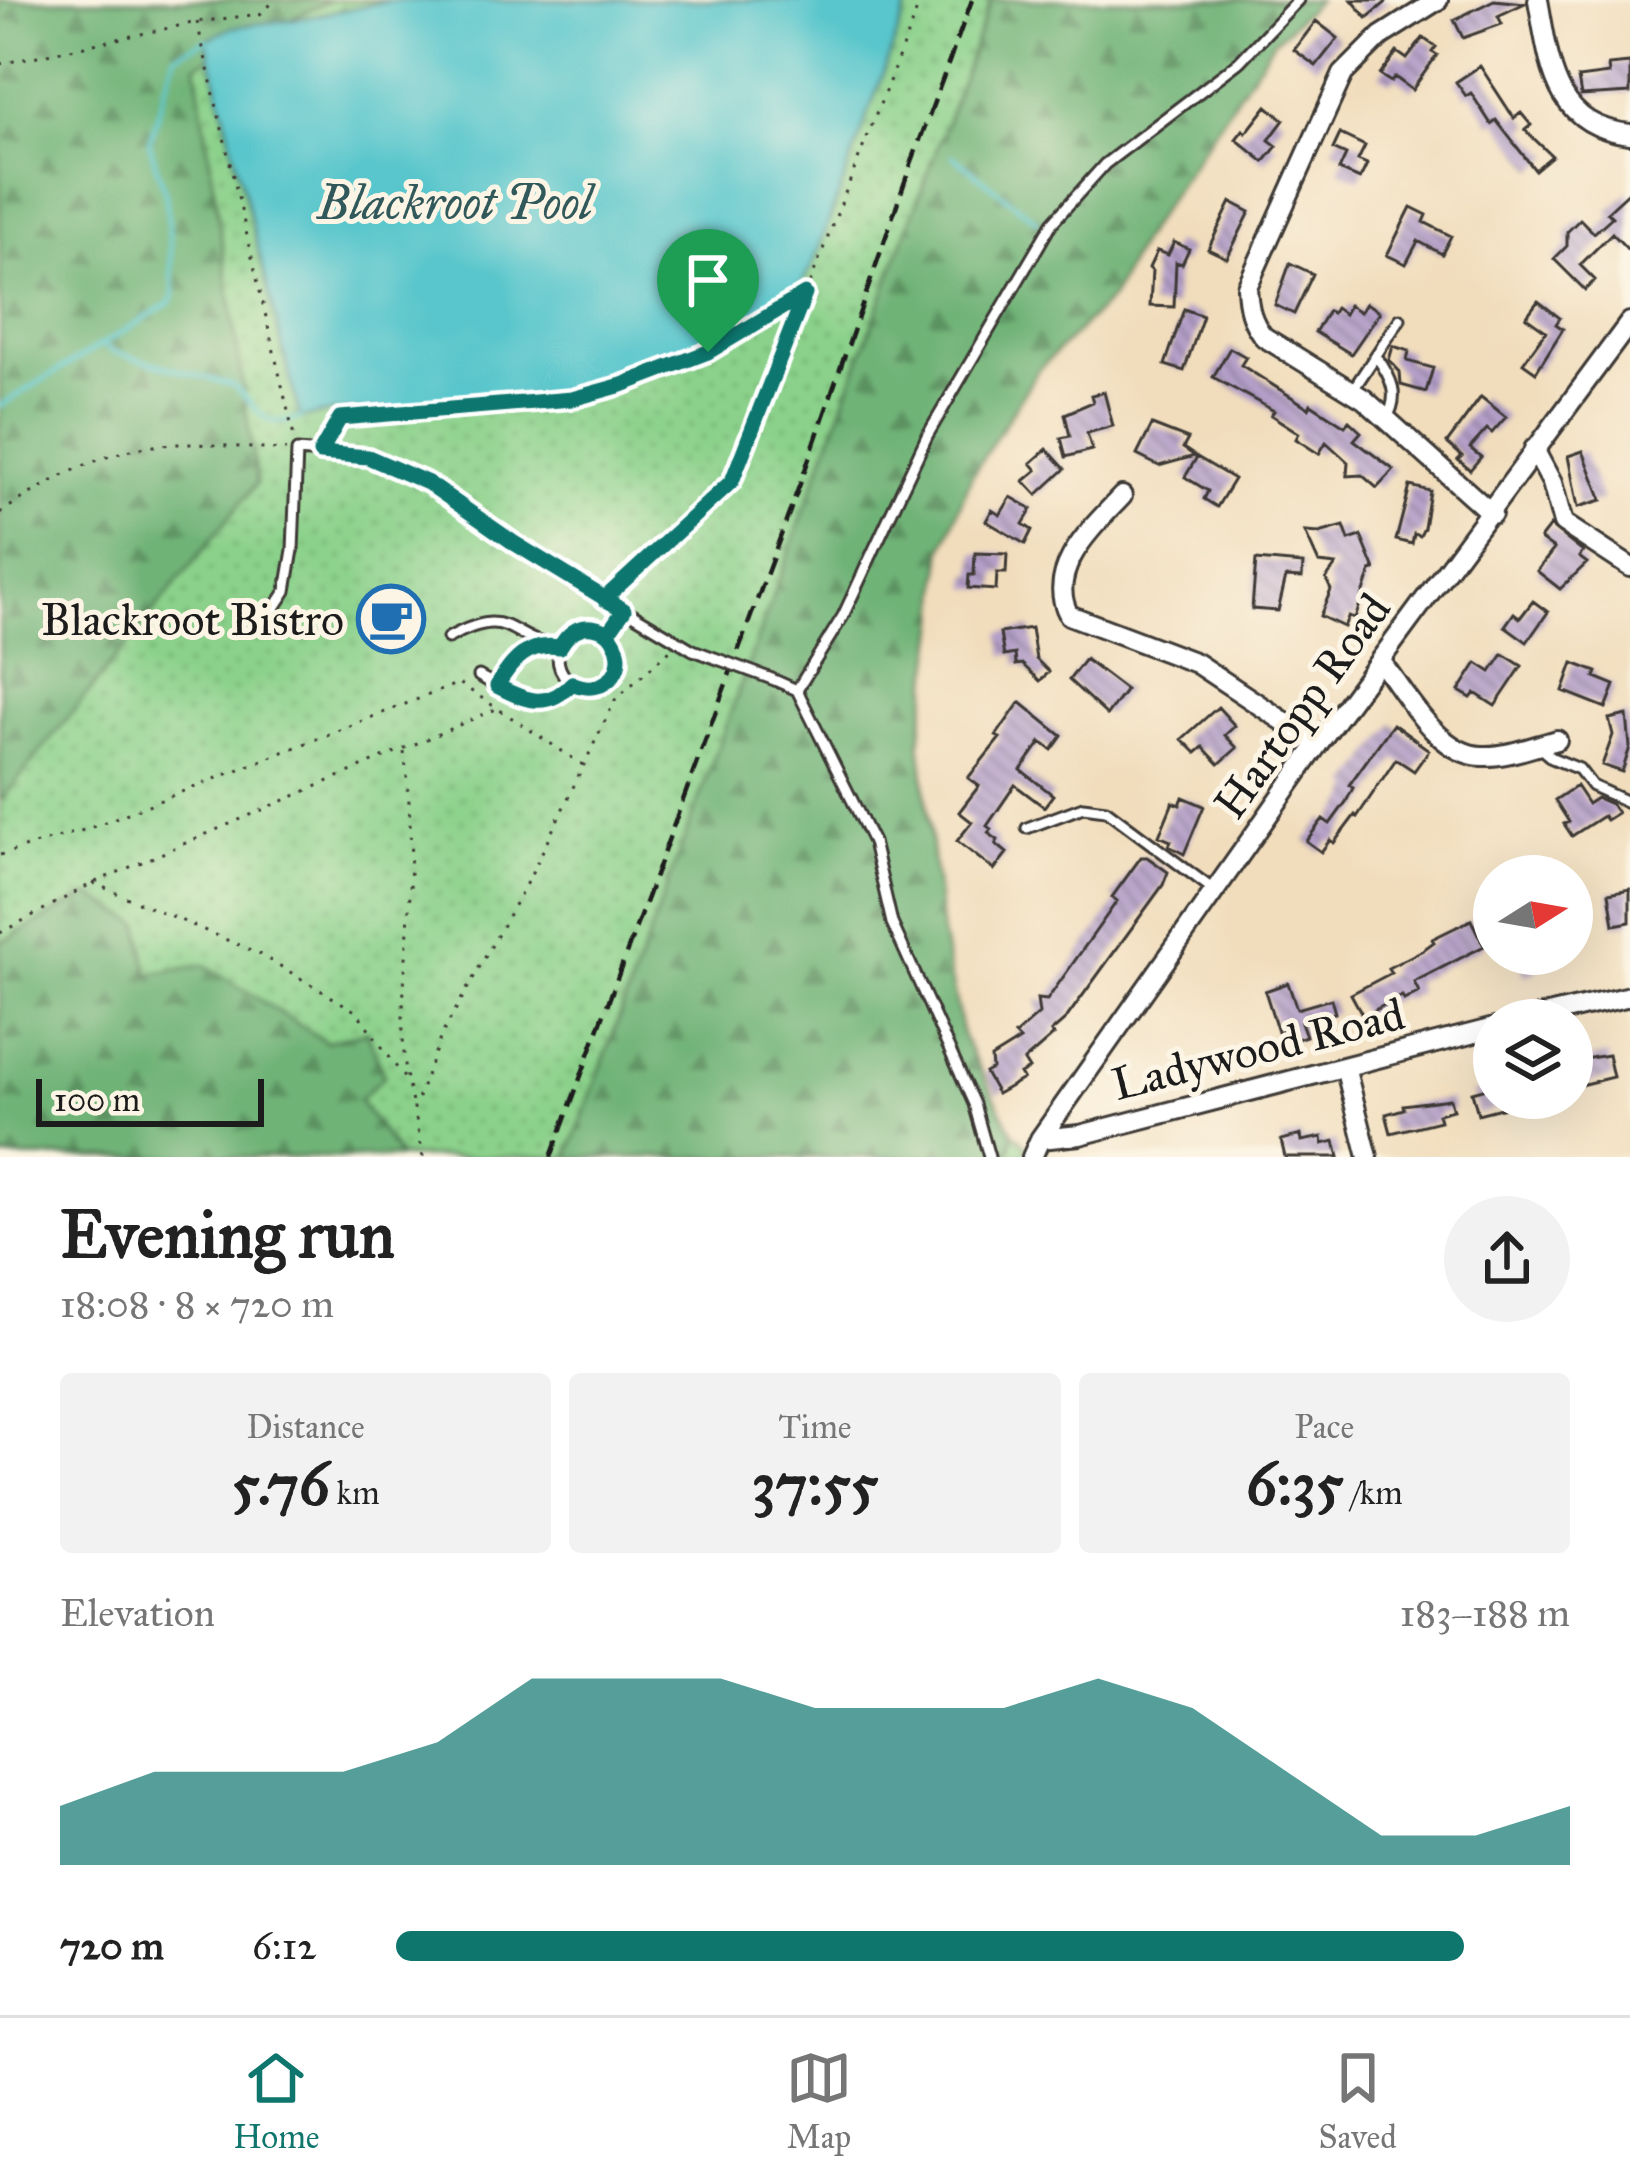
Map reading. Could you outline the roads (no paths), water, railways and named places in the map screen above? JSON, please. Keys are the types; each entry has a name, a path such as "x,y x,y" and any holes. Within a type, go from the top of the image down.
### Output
{"street":[{"path":"1438,0 1381,36 1343,74 1247,286 1247,302 1264,337 1352,391 1492,514"},
{"path":"1538,0 1550,62 1563,96 1589,125 1630,134"},
{"name":"Hartopp Road","path":"1036,1148 1318,744 1630,322"},
{"path":"1534,449 1552,483 1563,524 1630,567"},
{"path":"1122,496 1081,540 1072,557 1062,593 1069,615 1209,670 1318,744"},
{"path":"1382,663 1436,731 1463,753 1489,757 1557,740"},
{"path":"1593,1005 1630,996"},
{"name":"Ladywood Road","path":"1036,1148 1473,1033"},
{"path":"1345,1066 1368,1157"}],"lane":[{"path":"797,690 843,616 927,436 1052,224 1106,164 1239,62 1298,0"},
{"path":"1352,391 1400,319"},
{"path":"1376,356 1394,387 1395,404 1386,419"},
{"path":"263,626 286,592 297,451 368,457 428,483 604,599 693,650 797,690 873,842 892,923 974,1104 989,1157"},
{"path":"608,633 624,610"},
{"path":"448,638 470,626 494,621 512,625 544,645 560,647"},
{"path":"580,627 608,633 620,650 611,680 592,688 572,683 560,667 560,647 580,627"},
{"path":"497,686 513,661 544,645"},
{"path":"479,676 523,699 542,703 572,683"},
{"path":"1537,745 1552,758 1579,769 1592,786 1630,803"},
{"path":"1027,828 1083,807 1106,810 1215,891"}],"water":[{"name":"Blackroot Pool","path":"391,0 910,0 814,262 799,289 722,340 681,354 679,360 585,391 300,418 206,40 233,27"}],"waterway":[{"path":"0,406 170,303 174,296 166,196 149,143 175,55 206,40"},
{"path":"953,156 1037,221"},
{"path":"103,345 113,352 232,385 260,414 276,422 300,418"}],"railway":[{"path":"551,1157 804,473 972,0"}],"place":[{"name":"Blackroot Bistro","path":"391,619"}]}
